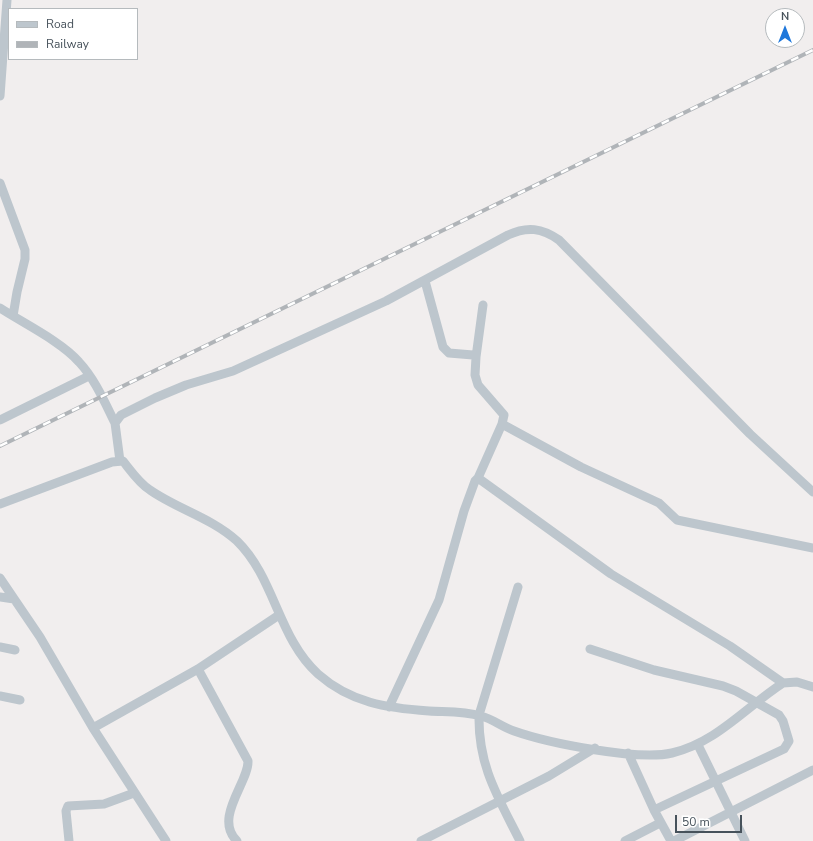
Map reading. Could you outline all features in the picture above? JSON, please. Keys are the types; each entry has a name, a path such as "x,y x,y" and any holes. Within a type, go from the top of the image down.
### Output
{"street":[{"path":"0,96 7,0"},
{"path":"0,183 25,250 25,259 13,316"},
{"path":"114,424 121,415 130,410 186,385 238,368 386,302 518,230 538,230 554,236 750,434 813,492"},
{"path":"425,281 444,349 449,353 473,355 476,357"},
{"path":"389,707 439,600 464,511 475,481 478,478 502,424 504,415 498,406 483,393 476,380 476,357 483,305"},
{"path":"0,308 71,354 89,376 102,397 114,424 120,461 148,489 220,528 238,542 259,570 279,616 303,658 322,678 359,700 389,707 479,715 520,733 594,748 656,756 698,745 783,683 797,682 813,687"},
{"path":"0,420 89,376"},
{"path":"502,424 581,467 659,503 677,520 813,548"},
{"path":"0,504 44,486 120,461"},
{"path":"478,478 611,574 730,646 783,683"},
{"path":"0,578 40,637 93,728 166,841"},
{"path":"518,587 479,715 480,749 488,775 520,841"},
{"path":"0,596 14,599"},
{"path":"93,728 198,668 279,616"},
{"path":"0,647 15,650"},
{"path":"590,649 654,670 723,686 741,694 756,704 779,715 789,738 788,745 784,749 654,810"},
{"path":"198,668 248,761 230,816 232,833 237,841"},
{"path":"0,696 20,700"},
{"path":"698,745 745,841"},
{"path":"421,841 550,776 594,748"},
{"path":"628,753 660,823 673,841 813,770"},
{"path":"69,841 66,811 68,806 104,804 134,793"},
{"path":"625,841 660,823"}],"railway":[{"path":"0,446 813,50"}]}
